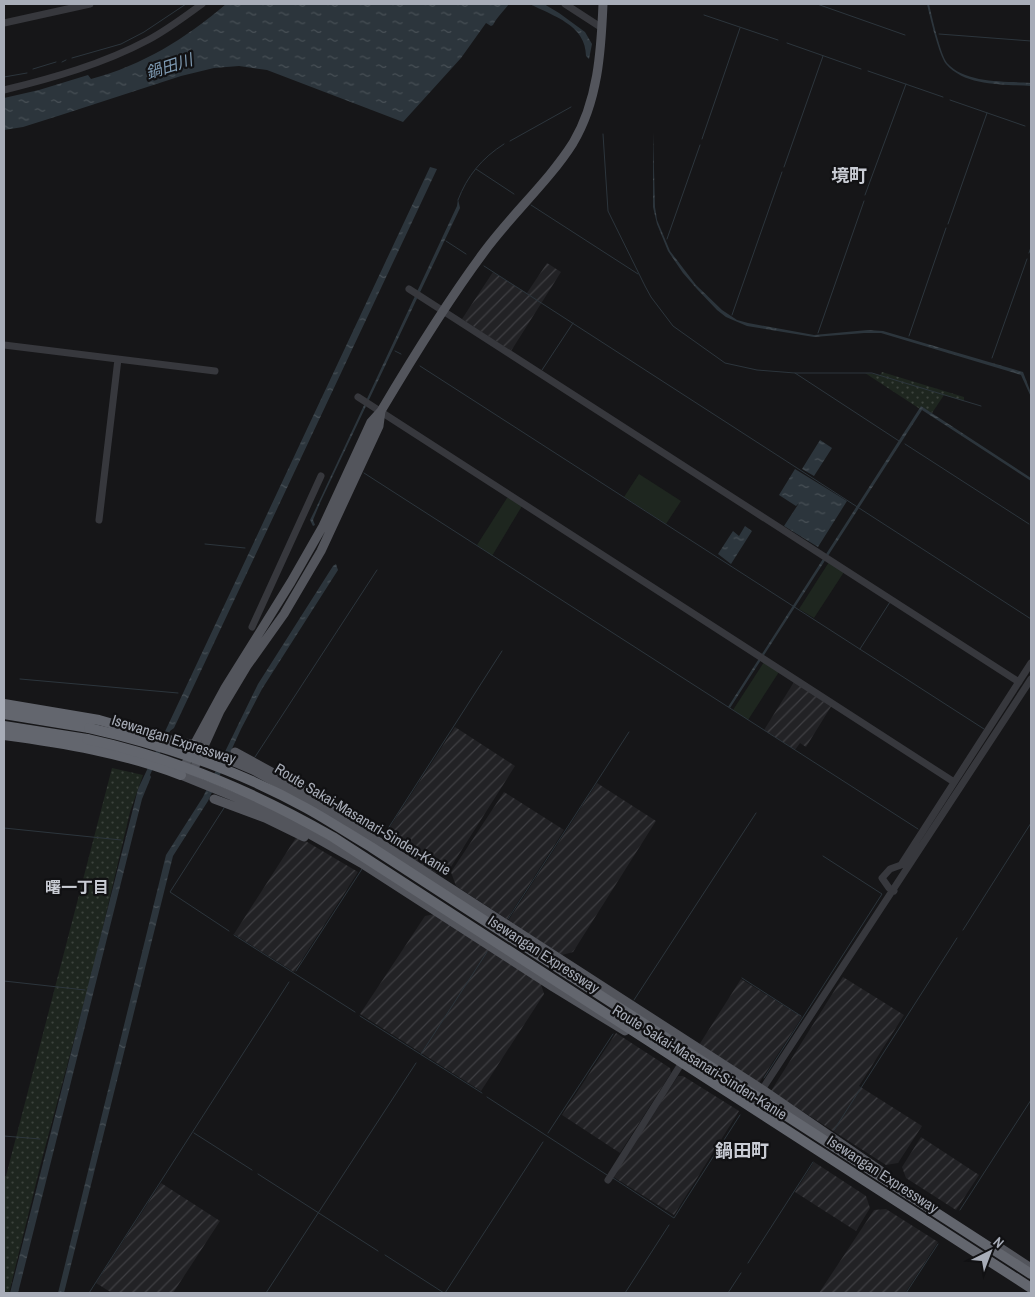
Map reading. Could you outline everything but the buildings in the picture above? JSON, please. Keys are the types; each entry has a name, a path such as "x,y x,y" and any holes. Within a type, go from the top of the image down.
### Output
{"highway":[{"path":"4,704 99,720 176,742 198,746"},
{"name":"Isewangan Expressway","path":"4,714 88,728 160,747 232,773 305,807 388,858 1031,1274"},
{"name":"Isewangan Expressway","path":"4,726 87,739 155,756 228,783 299,817 374,862 1031,1288"},
{"path":"4,735 54,742 118,756 164,768 185,776"}],"main road":[{"path":"185,776 225,688 265,625 327,518 340,486 371,422 381,411 443,310 501,230 573,142 594,92 600,59 603,4"},
{"name":"Route Sakai-Masanari-Sinden-Kanie","path":"198,746 253,770 376,840 763,1090 892,1179 1031,1268"},
{"path":"235,752 319,798 376,840"},
{"name":"Route Sakai-Masanari-Sinden-Kanie","path":"185,776 268,810 361,862 553,987 750,1108 882,1193 1031,1293"},
{"path":"214,799 266,818 327,850 361,862"}],"street":[{"path":"4,23 90,4"},
{"path":"4,90 54,77 122,52 148,40 178,22 202,4"},
{"path":"565,4 602,28"},
{"path":"411,290 1019,682"},
{"path":"4,345 215,371"},
{"path":"99,520 118,359"},
{"path":"363,401 954,782"},
{"path":"252,627 321,476"},
{"path":"894,891 889,888 882,878 890,869 901,865 1031,663"},
{"path":"750,1108 894,891 1031,679"},
{"path":"608,1180 681,1064"}],"shaded area":[{"path":"547,263 561,272 511,351 462,319 493,272 527,293"},
{"path":"882,372 964,397 964,401 944,395 932,413 922,407 920,409 865,373 880,375"},
{"path":"639,474 681,501 666,524 624,497"},
{"path":"507,498 522,506 492,556 477,545"},
{"path":"829,562 844,572 814,618 799,609"},
{"path":"764,662 779,672 748,720 733,710"},
{"path":"794,682 832,705 806,747 800,743 795,750 764,730"},
{"path":"455,727 515,766 449,870 435,873 382,839"},
{"path":"112,768 143,775 130,812 93,969 42,1159 9,1293 4,1293 4,1176 6,1176"},
{"path":"597,783 656,821 573,952 562,955 508,921"},
{"path":"504,792 564,830 507,919 456,886 451,872"},
{"path":"297,836 358,872 294,972 234,934"},
{"path":"435,914 540,981 544,994 481,1091 360,1014 425,916"},
{"path":"843,977 904,1015 859,1086 922,1126 898,1163 886,1165 771,1091"},
{"path":"741,979 802,1017 759,1083 699,1045"},
{"path":"616,1033 670,1068 671,1073 620,1153 562,1115"},
{"path":"678,1076 683,1076 739,1111 674,1215 612,1176"},
{"path":"921,1137 979,1175 956,1210 906,1178 902,1167"},
{"path":"814,1162 866,1196 870,1208 856,1231 795,1192"},
{"path":"161,1183 220,1221 173,1293 112,1293 96,1283"},
{"path":"886,1209 938,1242 905,1293 819,1293 874,1210"}],"water":[{"name":"鍋田川","path":"226,4 509,4 493,25 491,26 486,23 461,58 403,122 267,70 239,66 214,68 181,76 23,127 4,130 4,98 39,90 88,75 91,79 128,66 163,49 195,29"},
{"path":"530,4 544,4 585,32 592,44 589,59 586,56 585,45 574,29 567,23"},
{"path":"927,4 929,4 936,35 944,58 955,70 975,78 1031,83 1031,86 975,81 954,71 946,64 940,53"},
{"path":"653,132 657,220 670,251 696,285 722,310 737,320 748,323 814,335 868,330 883,331 1023,372 1031,397 1021,375 881,333 814,337 747,326 726,317 717,310 683,273 668,251 657,224 653,207"},
{"path":"430,167 437,169 174,728 170,731 150,775 151,777 142,799 18,1293 10,1293 138,789"},
{"path":"458,199 460,208 320,503 313,520 315,525 313,526 310,520 457,206"},
{"path":"921,406 1031,478 1031,481 922,410 730,708 728,707"},
{"path":"820,440 832,448 814,476 802,469"},
{"path":"795,469 847,501 818,547 784,526 799,503 796,506 779,495"},
{"path":"745,526 752,531 731,564 718,554 733,531 739,536"},
{"path":"336,564 338,570 262,689 241,729 208,801 173,856 64,1293 58,1293 166,855 203,797 258,684"}],"waterway":[{"path":"72,58 121,44 144,32 186,4"},
{"path":"817,4 905,35"},
{"path":"704,15 778,40"},
{"path":"702,139 740,28"},
{"path":"939,34 1031,41"},
{"path":"787,43 861,69"},
{"path":"784,167 823,56"},
{"path":"62,62 66,60"},
{"path":"33,69 56,62"},
{"path":"868,71 943,97"},
{"path":"4,77 27,73"},
{"path":"865,195 906,84"},
{"path":"950,100 1025,126"},
{"path":"510,141 571,107"},
{"path":"948,224 987,113"},
{"path":"603,134 608,211 651,297 673,326 725,363 757,370 795,373 872,373 981,406"},
{"path":"458,200 476,168 504,144"},
{"path":"667,239 700,145"},
{"path":"476,169 514,194"},
{"path":"732,315 782,172"},
{"path":"818,333 864,201"},
{"path":"531,205 638,274"},
{"path":"909,336 946,228"},
{"path":"446,241 466,254"},
{"path":"1029,253 1031,247"},
{"path":"992,358 1027,259"},
{"path":"484,266 1031,619"},
{"path":"542,370 573,323"},
{"path":"395,351 401,354"},
{"path":"420,366 984,729"},
{"path":"795,373 899,441"},
{"path":"905,444 1029,524"},
{"path":"364,473 918,829"},
{"path":"205,544 245,548"},
{"path":"255,757 377,570"},
{"path":"860,649 890,602"},
{"path":"382,838 502,651"},
{"path":"20,679 178,693"},
{"path":"508,919 629,732"},
{"path":"224,808 170,892 229,931"},
{"path":"634,1000 756,813"},
{"path":"963,930 1031,823"},
{"path":"4,828 121,840"},
{"path":"764,1078 882,894 823,856"},
{"path":"296,971 362,869"},
{"path":"234,935 355,1012"},
{"path":"834,1130 957,938"},
{"path":"421,1054 487,952"},
{"path":"742,978 801,1016"},
{"path":"4,981 85,990"},
{"path":"89,1293 289,982"},
{"path":"360,1016 482,1093"},
{"path":"548,1133 613,1034"},
{"path":"266,1293 416,1063"},
{"path":"487,1097 607,1175"},
{"path":"960,1210 1031,1100"},
{"path":"613,1178 674,1218 740,1115"},
{"path":"194,1133 252,1170"},
{"path":"4,1136 40,1139"},
{"path":"445,1293 543,1142"},
{"path":"748,1263 813,1162"},
{"path":"258,1174 378,1251"},
{"path":"625,1293 669,1225"},
{"path":"906,1293 938,1244"},
{"path":"385,1255 444,1293"},
{"path":"728,1293 741,1273"}],"district":[{"name":"境町","path":"849,175"},
{"name":"曙一丁目","path":"77,887"},
{"name":"鍋田町","path":"742,1150"}]}
